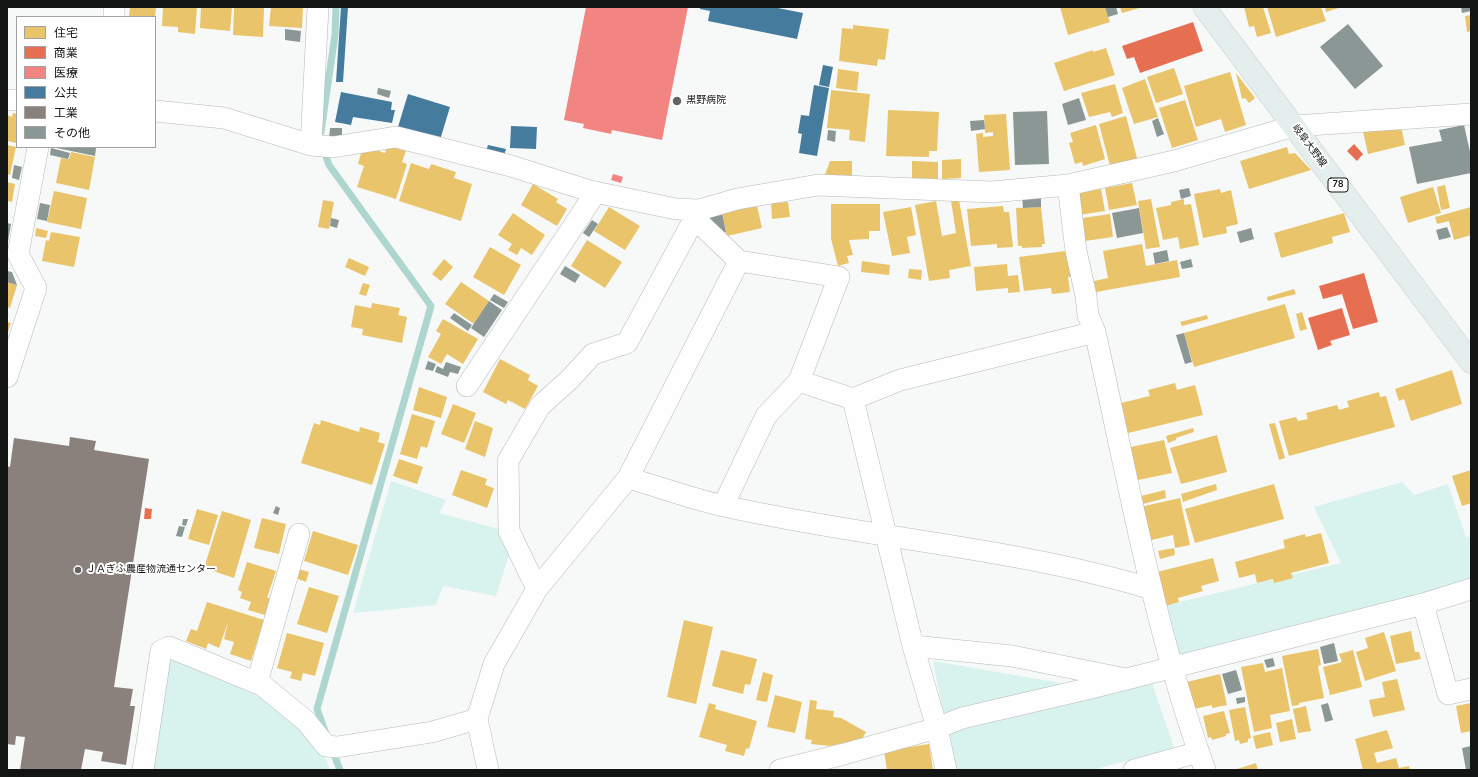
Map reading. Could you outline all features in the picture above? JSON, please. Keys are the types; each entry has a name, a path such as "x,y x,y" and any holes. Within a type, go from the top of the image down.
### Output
{"main road":[{"name":"岐阜大野線","path":"1204,7 1471,362"}],"street":[{"path":"311,145 318,7"},
{"path":"156,111 224,118 311,145 333,146 396,137 511,166 596,192 697,214 750,196 818,185 992,192 1068,184 1174,161 1294,126 1471,114"},
{"path":"7,377 36,288 18,254 38,148"},
{"path":"1068,184 1076,251 1086,296 1088,315 1095,332 1152,589 1172,666 1202,761 1134,770"},
{"path":"467,386 596,192"},
{"path":"697,214 739,261 839,277 799,381 766,416 723,506"},
{"path":"537,589 509,531 508,460 540,406 569,380 593,354 627,343 697,214"},
{"path":"488,770 477,719 494,664 537,589 628,478 739,261"},
{"path":"799,381 853,399 900,380 1095,332"},
{"path":"853,399 913,646 937,728 946,770"},
{"path":"628,478 723,506 887,536 1011,555 1152,589"},
{"path":"257,682 299,534"},
{"path":"780,770 937,728 962,718 1423,604 1471,588"},
{"path":"1423,604 1448,694 1471,689"},
{"path":"913,646 1012,656 1123,679"},
{"path":"143,770 161,651 170,647 257,682 306,721 326,746 337,747 432,732 477,719"}],"shaded area":[{"path":"391,481 446,500 439,513 499,529 510,551 496,596 443,586 436,605 353,613"},
{"path":"1402,482 1414,495 1448,484 1466,537 1471,536 1471,580 1176,659 1163,606 1341,563 1314,507"},
{"path":"171,657 266,700 297,724 322,750 330,770 152,770 163,667"},
{"path":"933,661 1061,683 1064,693 945,721"},
{"path":"1151,680 1174,748 1092,770 954,770 945,734"}],"building: 住宅":[{"path":"130,7 156,7 155,16 129,16"},
{"path":"163,7 197,7 195,34 178,32 178,27 162,26"},
{"path":"201,7 232,7 230,31 200,28"},
{"path":"234,7 264,7 263,37 233,35"},
{"path":"271,7 303,7 302,28 269,26"},
{"path":"1060,7 1105,7 1110,22 1068,35"},
{"path":"1120,7 1143,7 1122,13"},
{"path":"1244,7 1263,7 1271,33 1257,37 1254,26 1249,27"},
{"path":"1267,7 1321,7 1326,21 1276,37"},
{"path":"1325,7 1342,7 1326,12"},
{"path":"1471,15 1471,31 1467,32 1465,16"},
{"path":"853,25 889,29 885,60 878,59 877,66 839,61 842,28 853,29"},
{"path":"1106,48 1115,75 1064,91 1054,63 1093,50 1093,52"},
{"path":"1174,68 1183,94 1156,103 1147,77"},
{"path":"838,69 859,72 857,91 836,88"},
{"path":"1230,72 1246,125 1225,132 1221,119 1196,127 1184,86"},
{"path":"1236,73 1255,98 1249,103 1245,98 1242,99"},
{"path":"1145,79 1158,117 1134,124 1122,88"},
{"path":"1115,84 1123,113 1112,117 1110,112 1089,117 1081,93"},
{"path":"831,90 870,94 865,142 849,140 850,130 827,128"},
{"path":"1185,100 1198,140 1172,148 1159,108"},
{"path":"888,110 939,112 937,151 929,151 929,157 886,156"},
{"path":"13,113 16,114 16,143 7,141 7,115 12,117"},
{"path":"1006,114 1010,170 979,172 976,134 983,133 983,137 993,136 993,132 985,133 984,115"},
{"path":"1126,116 1138,162 1110,166 1099,124"},
{"path":"1400,122 1405,145 1368,154 1362,127"},
{"path":"1096,125 1105,159 1083,166 1082,162 1075,164 1069,143 1073,142 1070,133"},
{"path":"7,145 16,147 10,175 7,174"},
{"path":"387,145 406,151 402,162 407,164 396,199 357,187 364,166 358,164 363,146 385,153"},
{"path":"1287,147 1289,154 1295,153 1311,170 1249,189 1240,161"},
{"path":"71,152 95,157 89,190 56,183 61,158 69,159"},
{"path":"961,159 961,178 942,179 942,160"},
{"path":"830,161 852,161 852,180 823,180"},
{"path":"912,161 938,162 938,179 912,178"},
{"path":"411,163 429,169 431,164 456,172 454,178 472,184 461,221 399,201"},
{"path":"7,182 15,184 12,202 7,201"},
{"path":"1132,183 1137,205 1109,210 1105,188"},
{"path":"533,184 558,199 556,202 567,209 557,226 521,205"},
{"path":"1445,185 1450,208 1441,210 1437,187"},
{"path":"1433,187 1441,213 1408,223 1400,197"},
{"path":"1101,189 1105,211 1080,215 1076,193"},
{"path":"1220,189 1221,193 1231,190 1238,224 1226,227 1227,233 1203,238 1194,194"},
{"path":"54,191 87,198 81,229 47,222"},
{"path":"1151,199 1160,247 1146,249 1138,201"},
{"path":"1184,199 1184,205 1191,204 1199,245 1180,249 1178,237 1163,240 1156,208 1171,205 1171,202"},
{"path":"323,200 334,202 329,229 318,227"},
{"path":"959,200 971,266 949,270 950,278 929,281 915,205 936,201 942,236 956,233 951,201"},
{"path":"788,202 790,217 772,219 771,203"},
{"path":"831,204 880,204 880,231 869,231 869,239 849,240 853,255 847,256 849,263 838,266 831,239"},
{"path":"757,206 762,228 727,236 722,213"},
{"path":"1003,206 1004,212 1009,212 1013,247 997,248 997,244 971,246 967,209"},
{"path":"609,207 640,226 625,250 594,231"},
{"path":"911,207 916,235 907,237 910,253 892,256 883,212"},
{"path":"1041,207 1045,244 1042,244 1042,247 1022,248 1022,246 1018,246 1016,208"},
{"path":"1471,207 1471,235 1454,240 1449,221 1437,224 1435,217"},
{"path":"513,213 545,235 532,255 521,248 517,255 508,250 512,244 498,235"},
{"path":"1344,213 1350,232 1332,237 1333,243 1281,258 1274,233"},
{"path":"1110,214 1113,237 1085,241 1082,218"},
{"path":"36,228 48,231 46,238 35,236"},
{"path":"51,232 80,237 74,267 42,261 46,240 49,241"},
{"path":"587,240 622,262 605,288 571,266"},
{"path":"1142,244 1146,266 1177,260 1180,277 1096,292 1094,281 1108,278 1103,251"},
{"path":"490,247 521,265 504,295 473,277"},
{"path":"1073,250 1076,276 1068,277 1070,292 1052,294 1051,288 1024,291 1019,257"},
{"path":"349,258 369,267 365,276 345,267"},
{"path":"444,259 453,267 441,281 432,274"},
{"path":"862,261 890,265 889,275 861,272"},
{"path":"1007,264 1008,276 1018,275 1020,292 1008,293 1008,288 976,291 974,267"},
{"path":"909,269 922,270 921,280 908,278"},
{"path":"7,282 17,285 10,308 7,307"},
{"path":"461,282 489,301 474,324 445,304"},
{"path":"363,283 370,285 366,296 359,294"},
{"path":"1294,289 1296,294 1268,301 1267,297"},
{"path":"372,303 400,308 398,315 407,317 402,343 362,335 363,329 351,327 355,305 371,308"},
{"path":"1285,304 1295,338 1194,367 1184,333"},
{"path":"1302,312 1307,329 1300,331 1296,314"},
{"path":"1207,315 1208,319 1182,326 1180,322"},
{"path":"443,319 478,339 463,364 447,354 441,364 428,357 441,334 436,331"},
{"path":"7,322 11,323 7,335"},
{"path":"500,359 530,375 528,380 538,386 525,409 508,400 506,404 483,392"},
{"path":"1452,370 1462,404 1411,421 1404,399 1399,401 1395,389"},
{"path":"1175,383 1177,390 1195,385 1203,415 1124,434 1117,404 1150,396 1148,390"},
{"path":"419,387 447,397 441,418 413,410"},
{"path":"1379,392 1380,397 1386,396 1395,427 1289,456 1279,421 1296,417 1298,421 1308,419 1306,413 1337,405 1339,410 1349,407 1347,401"},
{"path":"453,404 476,413 464,443 441,434"},
{"path":"412,414 435,421 427,448 421,446 417,459 400,454"},
{"path":"321,420 359,432 360,427 380,433 378,442 385,444 372,485 301,463 314,423 320,425"},
{"path":"475,421 493,428 485,457 465,449"},
{"path":"1275,423 1285,458 1279,460 1269,424"},
{"path":"1193,428 1194,432 1176,438 1176,440 1168,443 1166,436"},
{"path":"1217,435 1227,472 1181,484 1170,448"},
{"path":"1164,440 1172,473 1133,481 1126,448"},
{"path":"399,459 423,467 417,484 393,476"},
{"path":"461,470 487,479 485,485 494,488 487,508 452,495"},
{"path":"1471,470 1471,503 1462,506 1452,476"},
{"path":"1216,484 1217,490 1183,502 1181,494"},
{"path":"1274,484 1284,519 1195,543 1185,509"},
{"path":"1165,490 1166,498 1135,506 1133,498"},
{"path":"1180,498 1190,545 1175,548 1173,535 1147,541 1140,507"},
{"path":"197,509 218,515 209,545 188,539"},
{"path":"222,511 251,520 234,578 204,568"},
{"path":"262,518 286,524 279,554 254,548"},
{"path":"313,531 358,545 348,575 304,561"},
{"path":"1321,533 1329,563 1291,573 1293,578 1274,583 1273,579 1257,583 1255,574 1239,578 1235,562 1285,548 1283,540 1305,534 1306,537"},
{"path":"1174,548 1175,555 1160,559 1158,551"},
{"path":"1213,558 1219,581 1201,586 1203,591 1178,598 1179,602 1162,607 1153,573"},
{"path":"247,562 276,571 267,598 270,598 265,615 248,610 251,602 240,598 242,592 238,590"},
{"path":"298,569 309,572 306,582 295,578"},
{"path":"309,587 339,596 327,633 297,624"},
{"path":"207,602 264,620 251,661 230,654 234,642 224,639 228,622 219,648 208,643 206,649 186,641 191,629 197,631"},
{"path":"684,620 713,627 696,704 667,697"},
{"path":"1411,631 1415,652 1419,652 1421,659 1396,664 1390,636"},
{"path":"1384,632 1396,671 1365,681 1356,652 1368,648 1365,638"},
{"path":"287,633 324,643 315,676 303,673 301,681 290,678 292,672 277,668"},
{"path":"1318,649 1321,665 1318,666 1324,698 1299,703 1299,705 1292,706 1282,656"},
{"path":"721,650 757,659 750,685 745,684 743,694 712,686"},
{"path":"1353,650 1362,687 1330,695 1323,667 1342,662 1339,654"},
{"path":"1263,663 1265,672 1282,668 1290,711 1270,715 1272,728 1254,732 1241,667"},
{"path":"763,672 773,675 767,702 756,700"},
{"path":"1220,674 1227,705 1212,708 1212,705 1194,709 1187,682"},
{"path":"1397,679 1405,710 1373,717 1369,700 1385,697 1382,682"},
{"path":"775,695 802,702 795,733 767,727"},
{"path":"810,700 817,701 816,709 834,711 833,717 841,718 866,732 862,739 830,746 811,744 812,740 805,739"},
{"path":"709,703 716,705 715,709 757,721 749,749 746,748 744,756 725,751 727,745 699,737"},
{"path":"1471,703 1471,731 1461,733 1456,706"},
{"path":"1306,706 1311,731 1298,733 1293,709"},
{"path":"1245,707 1251,738 1248,739 1248,742 1240,744 1239,740 1235,741 1229,710"},
{"path":"1224,711 1230,733 1226,734 1226,736 1212,740 1211,737 1208,738 1203,716"},
{"path":"1292,719 1296,739 1280,742 1276,723"},
{"path":"1387,730 1393,748 1374,753 1377,763 1396,758 1399,768 1409,766 1410,770 1363,770 1355,739"},
{"path":"1270,732 1273,745 1256,749 1253,736"},
{"path":"929,744 933,770 887,770 884,751"},
{"path":"1256,763 1258,770 1234,770"}],"building: 商業":[{"path":"1193,22 1203,51 1140,73 1134,57 1127,59 1122,46"},
{"path":"1354,144 1363,154 1357,161 1347,151"},
{"path":"1364,273 1378,322 1353,329 1342,294 1323,299 1319,286"},
{"path":"1342,308 1350,335 1330,341 1332,345 1318,350 1308,318"},
{"path":"145,508 152,509 151,519 144,519"}],"building: 医療":[{"path":"586,7 688,7 662,140 612,130 611,134 583,128 584,124 564,120"},
{"path":"613,174 623,177 621,183 611,180"}],"building: 公共":[{"path":"341,7 348,7 343,82 336,82"},
{"path":"700,7 773,7 803,13 797,39 708,21 710,11 700,9"},
{"path":"823,65 833,67 829,87 819,85"},
{"path":"814,85 829,88 817,156 799,153 802,134 798,133 801,115 809,116"},
{"path":"341,92 392,102 391,110 395,110 392,123 353,117 351,125 335,122"},
{"path":"408,94 450,107 440,140 398,127"},
{"path":"511,126 537,127 536,149 510,148"},
{"path":"488,145 506,149 503,159 485,154"}],"building: 工業":[{"name":"ＪＡぎふ農産物流通センター","path":"70,437 96,441 94,450 149,459 114,687 133,689 130,706 135,706 126,765 101,761 103,752 85,749 81,770 20,770 25,737 16,736 15,745 7,744 7,466 10,467 14,438 69,446"}],"building: その他":[{"path":"1105,7 1116,7 1118,14 1108,17"},
{"path":"1461,7 1471,7 1471,11 1462,13"},
{"path":"1348,24 1383,66 1355,89 1320,47"},
{"path":"285,29 301,31 300,42 285,40"},
{"path":"378,88 391,91 389,98 377,94"},
{"path":"1079,98 1086,120 1068,125 1062,104"},
{"path":"1047,111 1049,164 1015,165 1013,112"},
{"path":"1158,118 1164,134 1157,137 1152,121"},
{"path":"984,120 985,129 971,131 970,121"},
{"path":"1464,125 1471,156 1471,173 1417,184 1409,147 1442,141 1439,130"},
{"path":"330,128 342,128 342,140 329,139"},
{"path":"828,130 836,131 835,142 827,140"},
{"path":"51,148 70,153 68,159 50,155"},
{"path":"57,148 96,148 95,156"},
{"path":"14,165 22,167 19,180 12,178"},
{"path":"1189,188 1191,196 1181,199 1179,190"},
{"path":"1041,195 1041,207 1023,208 1022,196"},
{"path":"40,203 50,205 47,221 37,219"},
{"path":"1139,208 1143,233 1117,238 1112,213"},
{"path":"722,213 726,232 717,234 709,216"},
{"path":"331,218 339,220 337,228 330,226"},
{"path":"592,220 598,224 589,237 583,233"},
{"path":"7,223 11,224 8,241 7,241"},
{"path":"1447,227 1451,237 1439,240 1436,230"},
{"path":"1251,228 1254,239 1240,243 1237,232"},
{"path":"1167,250 1169,261 1155,264 1153,253"},
{"path":"1191,259 1193,267 1182,269 1180,262"},
{"path":"565,266 580,275 575,283 560,274"},
{"path":"7,271 12,272 17,285 7,282"},
{"path":"494,294 508,302 504,308 490,300"},
{"path":"489,301 502,310 484,337 471,328"},
{"path":"454,313 472,325 468,331 450,318"},
{"path":"1184,333 1192,362 1185,364 1176,335"},
{"path":"428,361 436,364 433,371 425,369"},
{"path":"446,362 461,367 458,374 450,372 448,377 435,372 437,366 443,369"},
{"path":"276,506 280,508 278,515 273,513"},
{"path":"183,519 188,519 186,526 182,525"},
{"path":"179,526 185,527 182,537 176,536"},
{"path":"1334,643 1338,661 1324,664 1320,647"},
{"path":"1273,658 1275,666 1267,668 1264,660"},
{"path":"1236,670 1242,690 1228,694 1222,674"},
{"path":"1245,697 1245,702 1237,704 1236,698"},
{"path":"1328,703 1333,720 1325,722 1321,705"},
{"path":"1471,746 1471,770 1466,770 1462,748"}],"waterway":[{"path":"321,132 335,35 336,7"},
{"path":"323,148 329,165 431,306 317,709 326,734"},
{"path":"332,749 340,770"}],"place":[{"name":"黒野病院","path":"677,101"},
{"name":"ＪＡぎふ農産物流通センター","path":"78,570"}]}
